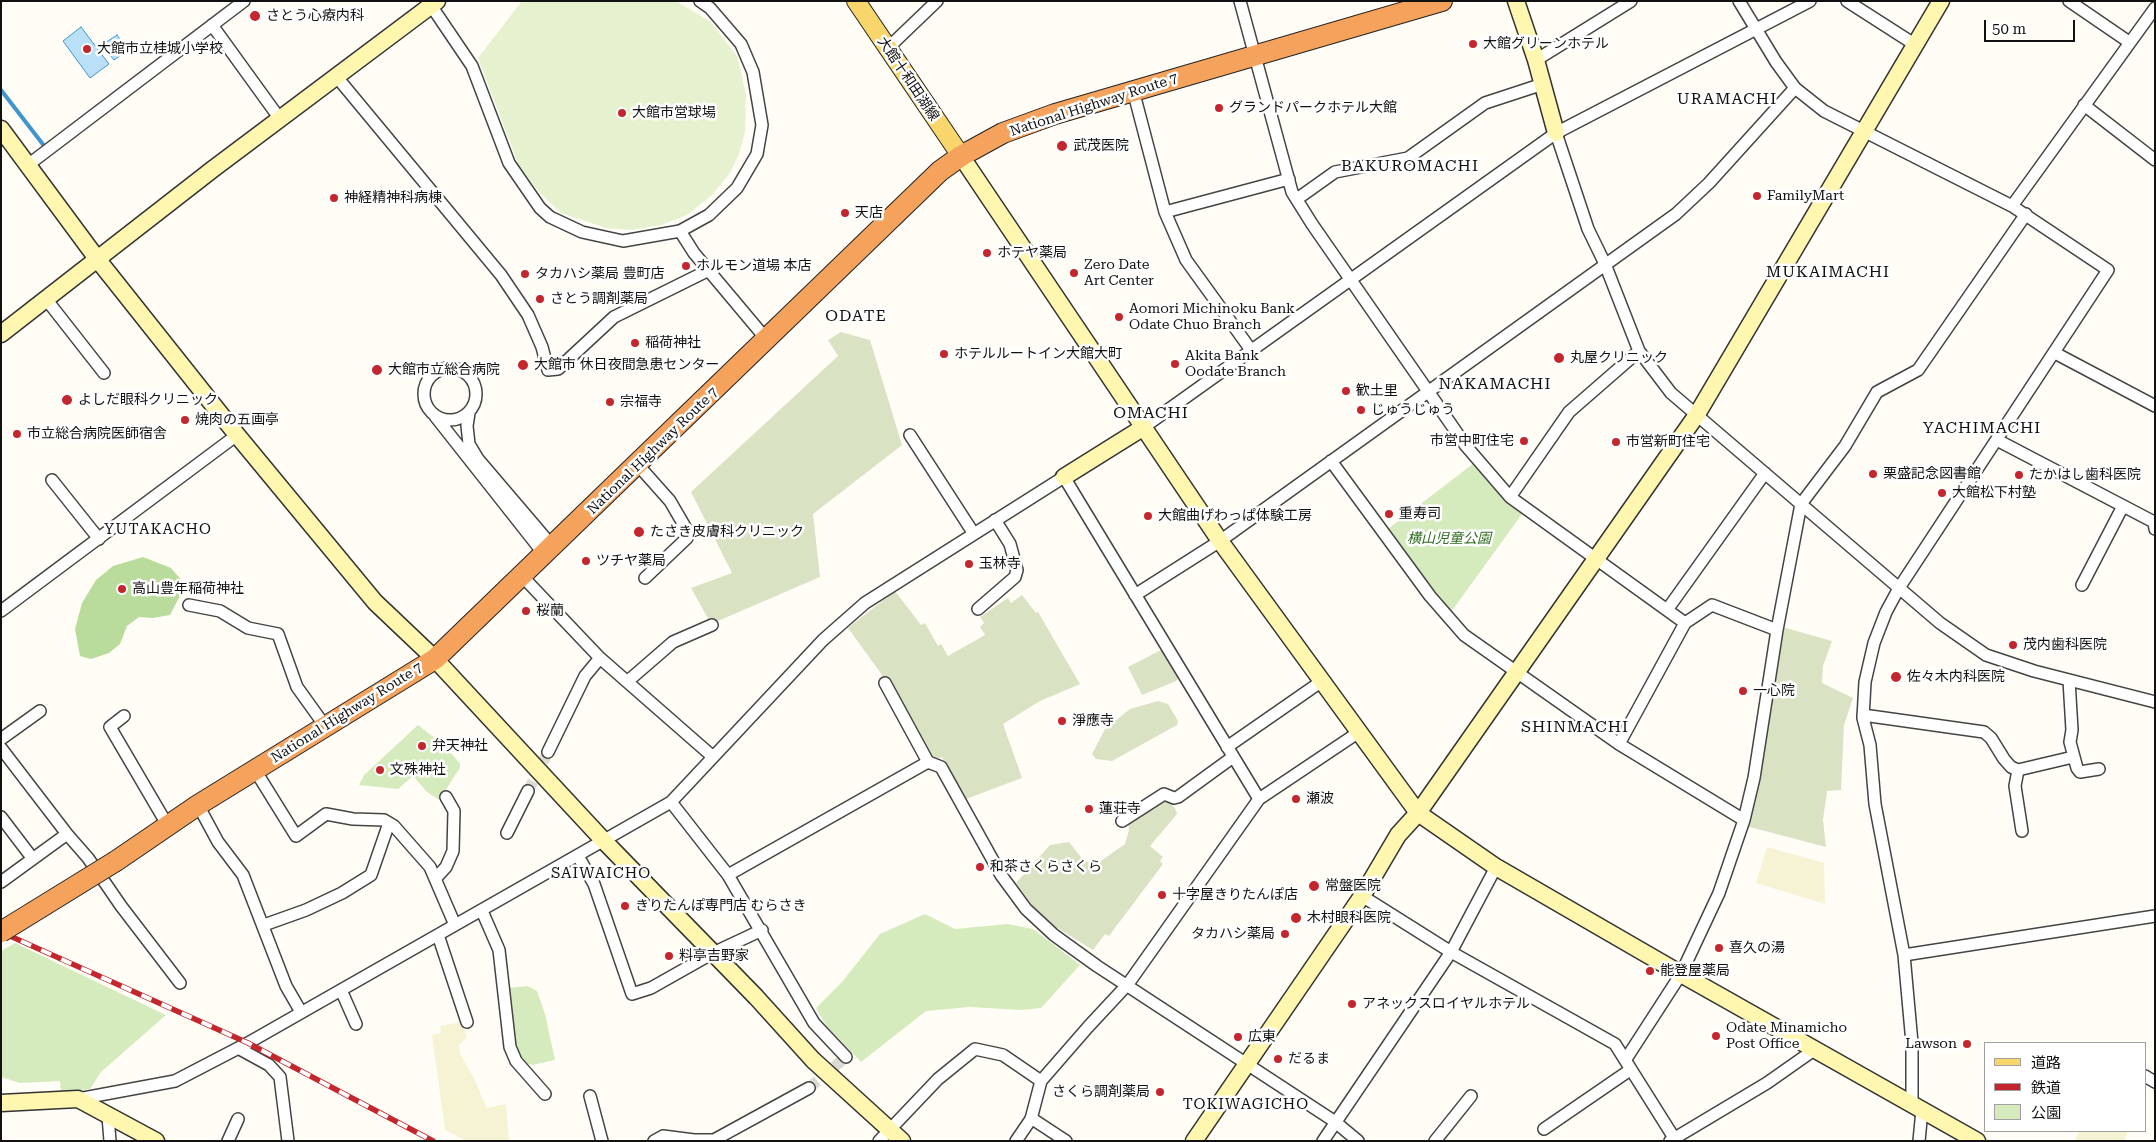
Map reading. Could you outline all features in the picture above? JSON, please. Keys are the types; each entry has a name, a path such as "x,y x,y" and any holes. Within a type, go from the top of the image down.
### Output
{"highway":[{"name":"National Highway Route 7","path":"1,932 116,861 198,805 435,659 638,465 940,171 961,156 1003,133 1133,90 1255,57 1442,1"}],"main road":[{"name":"大館十和田湖線","path":"856,1 961,156"}],"street":[{"path":"28,165 244,1"},
{"path":"1,334 432,3 472,66 509,163 540,208 550,217 582,232 623,241 680,231 709,215 737,188 757,154 762,125 753,72 741,44 710,8 700,1"},
{"path":"888,48 937,1"},
{"path":"1240,1 1289,179 1297,200 1466,446 1510,497 1685,623"},
{"path":"1516,1 1536,60 1556,133 1588,229 1605,264 1640,351 1671,393 1940,623 1986,655 2069,680 2155,702"},
{"path":"1536,60 1631,1"},
{"path":"1740,1 1756,30 1795,88 1824,111 2012,206 2108,270 1899,588 1886,612 1874,643 1865,682 1863,715 1870,745 1875,804 1904,955 1919,1141"},
{"path":"1,1103 78,1099 175,1081 238,1048 672,802 712,756 823,640 865,603 1144,427 1350,278 1556,133 1810,1"},
{"path":"1847,1 1914,44"},
{"path":"1194,1141 1362,896 1398,835 1418,813 1696,416 1865,133 1914,44 1942,1"},
{"path":"2069,1 2129,42"},
{"path":"2012,206 2154,10"},
{"path":"212,25 280,119"},
{"path":"336,76 501,275 528,315 542,347 548,370 558,369 614,317 709,270"},
{"path":"1297,200 1335,172 1408,158 1485,103 1543,84"},
{"path":"1135,595 1220,541 1676,214 1710,183 1795,88"},
{"path":"1133,90 1165,212 1186,260 1251,350"},
{"path":"2084,105 2155,160"},
{"path":"1,129 98,260 237,436 375,602 435,659 604,842 713,953 813,1060 890,1137 938,1079 975,1049 1003,1055 1041,1081"},
{"path":"961,156 1220,541 1418,813 1496,867 1814,1050 1977,1141"},
{"path":"1165,212 1289,179"},
{"path":"1544,1128 1628,1064 1681,974 1719,893 1744,820 1754,778 1777,630 1801,504 1845,446 1877,392 1918,370 2026,214"},
{"path":"680,231 709,270 767,340"},
{"path":"46,299 104,373"},
{"path":"1510,497 1569,412 1640,351"},
{"path":"2055,353 2155,406"},
{"path":"449,368 465,372 476,387 474,406 469,413 467,426 469,444 549,551 425,403 424,387 434,374 449,368"},
{"path":"435,416 452,421 469,413"},
{"path":"910,435 974,534"},
{"path":"1,611 237,436"},
{"path":"1997,440 2154,522 2155,529"},
{"path":"1331,462 1430,596 1464,635 1619,744 1744,820"},
{"path":"638,465 670,500 688,532 686,538 645,578"},
{"path":"1667,610 1765,473"},
{"path":"1064,477 1259,799"},
{"path":"52,480 99,538"},
{"path":"2082,585 2123,506"},
{"path":"978,608 1015,577 1017,570 1010,544 995,520"},
{"path":"522,576 600,658 712,756"},
{"path":"189,605 220,611 248,628 278,634 297,687 325,726"},
{"path":"1619,744 1685,623 1712,605 1777,630"},
{"path":"628,681 673,642 712,625"},
{"path":"548,752 585,676 600,658"},
{"path":"2069,680 2073,757 2080,772 2099,769"},
{"path":"1122,821 1164,794 1174,798 1178,797 1230,752 1322,681"},
{"path":"885,683 928,762 941,767 1001,875 1026,909 1054,935 1246,1065 1334,1121 1358,1141"},
{"path":"1,740 40,710"},
{"path":"1863,715 1984,732 2011,767 2018,770 2073,757"},
{"path":"124,716 110,727 168,826"},
{"path":"1016,1141 1031,1118 1041,1081 1128,984 1259,799 1359,732"},
{"path":"1,748 67,834 88,858 121,906 180,983"},
{"path":"728,874 928,762"},
{"path":"255,770 296,836 326,814 353,819 384,820 389,823 412,845 430,867 456,925"},
{"path":"2018,770 2015,786 2022,830"},
{"path":"507,833 528,791"},
{"path":"435,879 446,867 453,851 454,811 446,797"},
{"path":"672,802 728,874 814,1023 846,1057"},
{"path":"198,805 218,842 243,875 264,925 286,986 301,1012"},
{"path":"1,817 33,859"},
{"path":"264,925 306,910 342,894 371,875 389,823"},
{"path":"1,882 67,834"},
{"path":"578,856 594,884 632,994 651,988 713,953 762,930"},
{"path":"1323,1141 1334,1121 1385,1052 1451,952 1496,867"},
{"path":"1362,896 1451,952 1615,1044 1673,1140 1767,1083 1814,1050"},
{"path":"482,911 499,950 510,1048 516,1061 545,1094"},
{"path":"1904,955 2155,916"},
{"path":"438,935 467,1022"},
{"path":"341,990 356,1024"},
{"path":"238,1048 269,1065 280,1077 288,1141"},
{"path":"654,1141 663,1136 694,1140 714,1140 808,1088"},
{"path":"590,1096 602,1141"},
{"path":"1435,1141 1471,1096"},
{"path":"78,1099 149,1139"},
{"path":"108,1116 110,1141"},
{"path":"1031,1118 1066,1141"},
{"path":"228,1141 238,1119"}],"shaded area":[{"path":"1767,847 1824,863 1825,904 1756,883"},
{"path":"462,1022 467,1037 459,1045 460,1053 487,1108 506,1104 509,1141 466,1141 445,1130 432,1035 441,1033 440,1026"},
{"path":"2079,1132 2128,1132 2124,1141 2075,1141"}],"green space":[{"name":"大館市営球場","path":"522,1 676,1 711,22 737,56 746,94 745,132 739,154 730,173 712,195 687,215 661,225 631,230 606,228 561,213 540,193 519,166 478,58"},
{"path":"841,332 870,340 902,445 813,514 820,577 711,624 691,588 732,573 691,492 838,356 828,340"},
{"name":"横山児童公園","path":"1474,463 1501,496 1522,514 1451,612 1388,529"},
{"path":"143,557 171,568 183,582 184,588 170,615 153,618 139,617 127,626 120,644 109,653 91,659 80,656 75,629 82,603 96,580 113,566"},
{"path":"895,591 921,625 925,623 938,646 941,644 948,656 985,635 980,627 984,623 980,617 1008,598 1011,603 1022,595 1036,613 1038,612 1080,684 1040,701 1003,724 1022,778 966,799 942,757 933,761 890,686 848,628"},
{"path":"1782,627 1832,641 1823,666 1822,683 1853,698 1844,725 1841,790 1827,791 1823,820 1826,847 1746,826"},
{"path":"1161,650 1178,678 1176,681 1142,695 1128,667"},
{"path":"1158,701 1168,704 1178,721 1177,725 1112,761 1096,759 1092,754 1105,729 1130,709"},
{"path":"418,725 440,742 460,763 460,768 439,800 427,792 413,776 398,789 359,785 364,775"},
{"path":"1164,798 1175,808 1177,814 1150,846 1163,857 1160,861 1163,864 1109,936 1105,934 1093,950 1051,924 1032,905 1016,883 1050,845 1069,842 1084,861 1098,863 1125,844 1129,830 1128,822"},
{"path":"925,914 955,929 1008,924 1033,929 1080,965 1041,1008 1021,1010 970,1007 926,1011 861,1062 826,1025 816,1008 842,982 880,934"},
{"path":"15,943 166,1015 101,1072 90,1089 61,1092 60,1081 20,1083 1,1077 1,951"},
{"path":"528,986 537,991 545,1014 555,1060 532,1065 522,1062 518,1057 507,988"}],"water":[{"path":"81,27 109,64 90,78 63,41"},
{"path":"117,35 128,50 114,60 102,45"}],"waterway":[{"path":"1,90 45,147 47,145"}],"tunnel":[{"path":"528,791 548,752"},
{"path":"809,1088 846,1057"}],"railway":[{"path":"1,932 248,1043 433,1141"}],"place":[{"name":"さとう心療内科","path":"255,16"},
{"name":"大館グリーンホテル","path":"1473,44"},
{"name":"大館市立桂城小学校","path":"87,49"},
{"name":"グランドパークホテル大館","path":"1219,108"},
{"name":"大館市営球場","path":"622,113"},
{"name":"武茂医院","path":"1062,146"},
{"name":"FamilyMart","path":"1757,196"},
{"name":"神経精神科病棟","path":"334,198"},
{"name":"天店","path":"845,213"},
{"name":"ホテヤ薬局","path":"987,253"},
{"name":"ホルモン道場 本店","path":"686,266"},
{"name":"Zero Date Art Center","path":"1074,273"},
{"name":"タカハシ薬局 豊町店","path":"525,274"},
{"name":"さとう調剤薬局","path":"540,299"},
{"name":"Aomori Michinoku Bank Odate Chuo Branch","path":"1119,317"},
{"name":"稲荷神社","path":"635,343"},
{"name":"ホテルルートイン大館大町","path":"944,354"},
{"name":"丸屋クリニック","path":"1559,358"},
{"name":"Akita Bank Oodate Branch","path":"1175,364"},
{"name":"大館市 休日夜間急患センター","path":"523,365"},
{"name":"大館市立総合病院","path":"377,370"},
{"name":"歓土里","path":"1346,391"},
{"name":"よしだ眼科クリニック","path":"67,400"},
{"name":"宗福寺","path":"610,402"},
{"name":"じゅうじゅう","path":"1361,410"},
{"name":"焼肉の五画亭","path":"185,420"},
{"name":"市立総合病院医師宿舎","path":"17,434"},
{"name":"市営中町住宅","path":"1524,441"},
{"name":"市営新町住宅","path":"1616,442"},
{"name":"栗盛記念図書館","path":"1873,474"},
{"name":"たかはし歯科医院","path":"2019,475"},
{"name":"大館松下村塾","path":"1942,493"},
{"name":"重寿司","path":"1389,514"},
{"name":"大館曲げわっぱ体験工房","path":"1148,516"},
{"name":"たさき皮膚科クリニック","path":"639,532"},
{"name":"ツチヤ薬局","path":"586,561"},
{"name":"玉林寺","path":"969,564"},
{"name":"高山豊年稲荷神社","path":"122,589"},
{"name":"桜蘭","path":"526,611"},
{"name":"茂内歯科医院","path":"2013,645"},
{"name":"佐々木内科医院","path":"1896,677"},
{"name":"一心院","path":"1743,691"},
{"name":"淨應寺","path":"1062,721"},
{"name":"弁天神社","path":"422,746"},
{"name":"文殊神社","path":"380,770"},
{"name":"瀬波","path":"1296,799"},
{"name":"蓮荘寺","path":"1089,809"},
{"name":"和茶さくらさくら","path":"980,867"},
{"name":"常盤医院","path":"1314,886"},
{"name":"十字屋きりたんぽ店","path":"1162,895"},
{"name":"きりたんぽ専門店 むらさき","path":"625,906"},
{"name":"木村眼科医院","path":"1296,918"},
{"name":"タカハシ薬局","path":"1285,934"},
{"name":"喜久の湯","path":"1719,948"},
{"name":"料亭吉野家","path":"669,956"},
{"name":"能登屋薬局","path":"1650,971"},
{"name":"アネックスロイヤルホテル","path":"1352,1004"},
{"name":"Odate Minamicho Post Office","path":"1716,1036"},
{"name":"広東","path":"1238,1037"},
{"name":"Lawson","path":"1967,1044"},
{"name":"だるま","path":"1278,1059"},
{"name":"さくら調剤薬局","path":"1160,1092"}],"district":[{"name":"URAMACHI","path":"1727,99"},
{"name":"BAKUROMACHI","path":"1410,166"},
{"name":"MUKAIMACHI","path":"1828,272"},
{"name":"ODATE","path":"856,316"},
{"name":"NAKAMACHI","path":"1495,384"},
{"name":"OMACHI","path":"1151,413"},
{"name":"YACHIMACHI","path":"1982,428"},
{"name":"YUTAKACHO","path":"158,530"},
{"name":"SHINMACHI","path":"1575,727"},
{"name":"SAIWAICHO","path":"601,874"},
{"name":"TOKIWAGICHO","path":"1246,1105"}]}
